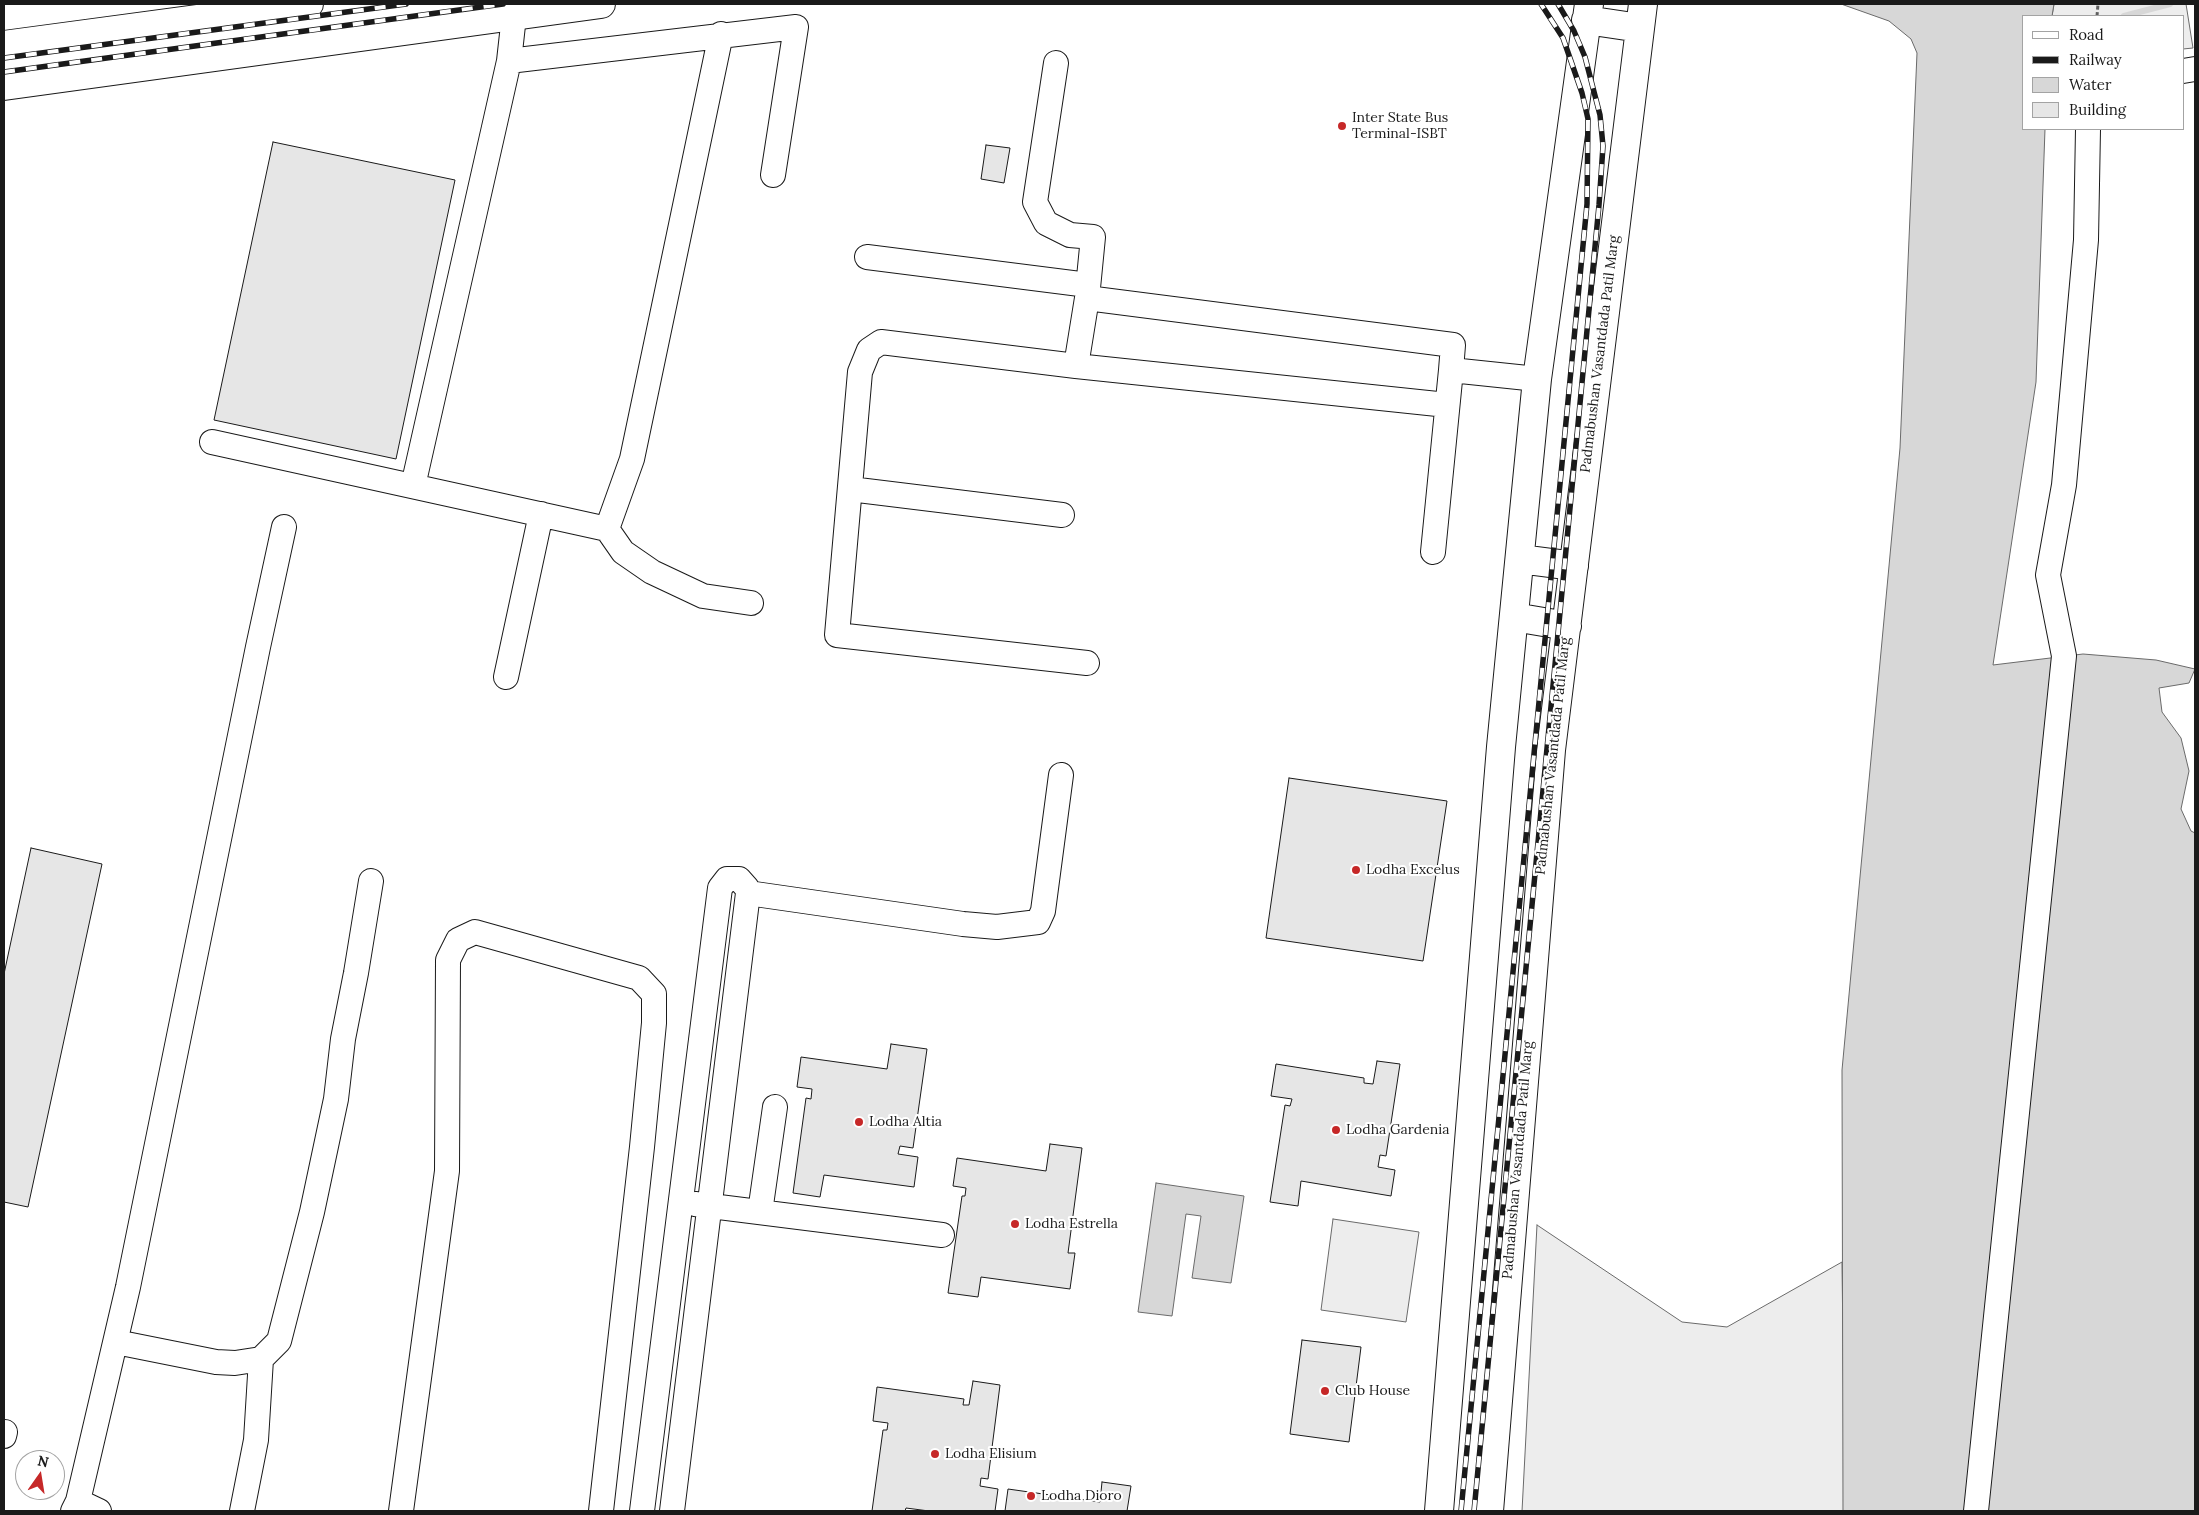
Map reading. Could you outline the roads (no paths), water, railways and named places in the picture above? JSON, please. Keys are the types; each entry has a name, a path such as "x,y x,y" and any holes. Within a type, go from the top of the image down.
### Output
{"main road":[{"path":"4,45 309,4"},
{"path":"4,86 513,10 601,4"},
{"path":"1439,1511 1501,747 1537,379 1587,12 1642,16"},
{"name":"Padmabushan Vasantdada Patil Marg","path":"1489,1511 1551,750 1642,16"},
{"path":"164,23 171,61"},
{"path":"1520,559 1574,566"},
{"path":"1514,617 1567,626"}],"lane":[{"path":"413,486 509,61 513,10"},
{"path":"509,61 721,34 796,27 773,175"},
{"path":"607,529 632,459 721,34"},
{"path":"1056,63 1035,202 1046,223 1070,235 1093,237 1076,366"},
{"path":"1976,1511 2064,656 2048,574 2064,485 2086,240 2088,130"},
{"path":"867,257 1087,292 1453,345 1434,552"},
{"path":"1087,663 837,635 860,372 869,350 881,342 1076,366 1447,405"},
{"path":"1451,370 1537,379"},
{"path":"212,442 607,529 623,552 652,572 703,596 751,603"},
{"path":"850,489 1062,515"},
{"path":"506,677 541,514"},
{"path":"99,1511 76,1506 116,1342 284,527"},
{"path":"748,893 963,924 997,927 1038,922 1043,911 1061,775"},
{"path":"642,1511 720,888 727,879 739,879 748,893 672,1511"},
{"path":"116,1342 235,1364 262,1359 279,1341 312,1212 336,1099 343,1038 371,881"},
{"path":"401,1511 447,1171 448,960 458,940 475,932 639,978 654,994 654,1022 643,1138 601,1511"},
{"path":"760,1212 775,1107"},
{"path":"681,1202 942,1235"},
{"path":"242,1511 256,1440 262,1359"}],"water":[{"path":"1841,4 2054,4 2052,15 2022,15 2022,130 2045,130 2036,382 1993,665 2083,654 2156,660 2195,669 2189,683 2159,688 2162,712 2181,738 2189,771 2181,809 2191,831 2195,833 2195,1511 1843,1511 1842,1070 1900,448 1917,53 1911,39 1889,21"},
{"path":"1156,1183 1244,1196 1231,1283 1192,1278 1201,1216 1186,1214 1172,1316 1138,1312"}],"waterway":[{"path":"2128,15 2170,4"}],"railway":[{"path":"4,58 406,4"},
{"path":"4,72 503,4"},
{"path":"1461,1511 1587,204 1588,119 1582,93 1563,38 1541,4"},
{"path":"1474,1511 1599,205 1603,146 1600,115 1585,57 1574,31 1558,4"}],"place":[{"name":"Inter State Bus Terminal-ISBT","path":"1342,126"},
{"name":"Lodha Excelus","path":"1356,870"},
{"name":"Lodha Altia","path":"859,1122"},
{"name":"Lodha Gardenia","path":"1336,1130"},
{"name":"Lodha Estrella","path":"1015,1224"},
{"name":"Club House","path":"1325,1391"},
{"name":"Lodha Elisium","path":"935,1454"},
{"name":"Lodha Dioro","path":"1031,1496"}]}
